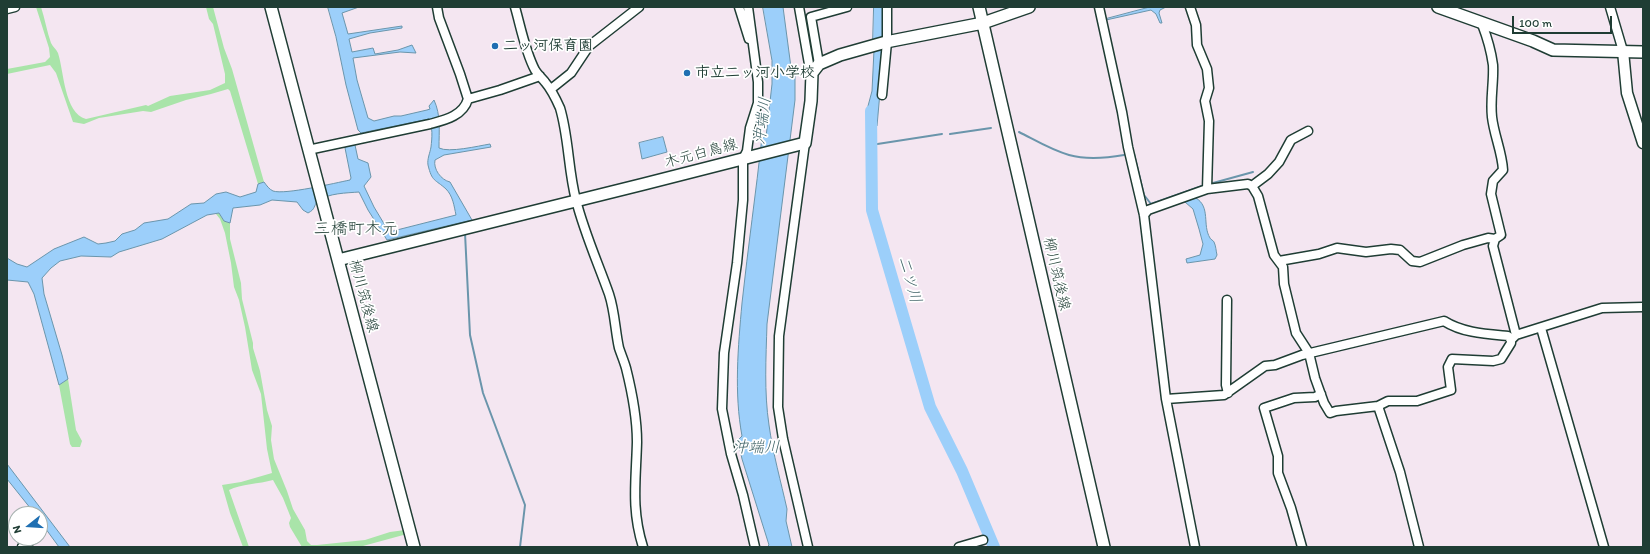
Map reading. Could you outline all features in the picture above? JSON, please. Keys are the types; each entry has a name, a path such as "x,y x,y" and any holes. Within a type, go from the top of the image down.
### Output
{"main road":[{"name":"柳川筑後線","path":"271,7 414,547"},
{"name":"柳川筑後線","path":"979,7 1104,547"},
{"path":"802,143 816,68 840,55 887,42 983,23 1028,7"},
{"path":"1438,7 1533,41 1553,50 1643,52"},
{"name":"木元白鳥線","path":"338,260 802,143"}],"street":[{"path":"7,9 15,7"},
{"path":"308,150 430,124 443,120 463,110 468,99 439,18 437,7"},
{"path":"515,7 531,61 536,72 550,88 559,107 565,127 568,160 576,201 599,272 609,295 614,315 620,348 626,367 633,400 637,441 634,479 635,512 637,528 643,547"},
{"path":"550,88 571,73 589,46 639,7"},
{"path":"739,7 755,57"},
{"path":"748,7 758,82 758,103 750,128 747,151 736,263 724,353 722,409 730,454 743,495 755,547"},
{"path":"799,7 808,64 816,68"},
{"path":"816,68 811,17 847,7"},
{"path":"882,95 887,42 887,7"},
{"path":"1099,7 1122,112 1128,147 1144,215 1166,399 1195,547"},
{"path":"1190,7 1196,26 1197,45 1207,69 1209,88 1204,101 1209,121 1207,189"},
{"path":"1610,7 1623,51 1626,93 1643,143"},
{"path":"1482,24 1490,48 1493,79 1490,103 1493,130 1503,165 1503,170 1494,181 1491,194 1501,235 1495,239 1493,246 1514,338"},
{"path":"468,99 542,78"},
{"path":"1252,186 1268,174 1279,162 1290,140 1308,131"},
{"path":"802,143 779,336 778,407 783,439 808,547"},
{"path":"1144,215 1148,210 1207,189 1248,184 1252,186 1258,196 1274,255 1283,267 1284,284 1296,333 1309,353 1321,394 1330,413 1378,406 1388,401 1417,401 1450,390 1448,367 1452,360 1493,361 1501,359 1514,338 1541,328 1602,308 1643,307"},
{"path":"1279,261 1319,254 1337,248 1366,252 1400,250 1412,261 1420,262 1469,243 1488,238 1495,239"},
{"path":"1227,300 1228,392"},
{"path":"1166,399 1224,395 1265,366 1275,365 1309,353 1444,321 1453,327 1477,333 1514,338"},
{"path":"1541,328 1604,547"},
{"path":"1302,547 1291,508 1278,473 1278,456 1264,408 1294,398 1315,397 1321,394"},
{"path":"1378,406 1400,472 1419,547"},
{"path":"959,547 983,540"}],"green space":[{"path":"36,7 41,7 51,43 58,53 66,90 73,109 86,119 146,105 148,106 170,96 210,90 225,83 225,74 213,24 209,19 206,7 213,7 264,182 258,184 230,91 228,89 186,100 151,112 143,111 99,118 84,124 73,122 56,73 50,65 7,74 7,69 45,62 50,57 49,48"},
{"path":"219,213 224,221 230,223 230,239 241,283 242,299 272,426 271,440 274,459 293,509 305,530 307,541 311,545 317,545 365,540 390,532 405,530 407,534 363,546 302,547 290,527 289,523 291,518 283,498 273,480 239,486 229,490 249,547 243,547 230,513 222,485 241,482 272,473 267,449 261,394 252,370 245,327 239,300 234,287 225,233 220,219 216,214"},
{"path":"68,379 76,430 82,441 80,447 72,447 70,444 59,385"}],"water":[{"path":"328,7 359,7 342,13 348,34 402,26 402,28 370,33 349,39 352,52 373,48 375,54 398,50 412,45 416,53 400,52 353,58 357,80 368,118 374,121 427,110 430,109 429,106 434,100 439,117 439,148 450,150 490,144 491,147 444,155 435,160 435,167 438,174 450,182 472,220 387,240 368,210 359,192 338,194 322,198 308,213 303,210 297,202 272,200 260,205 233,208 230,223 224,221 219,213 207,215 162,239 119,252 111,257 81,256 60,261 42,278 44,294 68,379 59,385 34,294 28,282 7,280 7,258 17,264 27,267 54,249 84,237 98,244 115,241 122,234 135,230 144,223 168,219 191,204 204,203 216,194 226,192 240,197 256,192 258,184 264,182 273,191 279,192 310,188 350,180 351,178 345,148 347,143 356,143 355,145 358,159 368,163 371,177 364,186 374,207 389,232 456,215 450,195 446,189 434,180 429,171 428,160 432,133 429,119 361,133 358,130"},
{"name":"沖端川","path":"763,7 783,7 792,75 795,75 795,100 767,324 766,375 766,400 769,425 787,509 786,521 792,547 767,547 769,545 742,459 738,440 742,436 737,387 742,303 762,137 766,137 772,84 772,61"},
{"path":"874,7 884,7 883,38 873,41"},
{"path":"1150,7 1166,7 1160,10 1159,13 1162,23 1160,23 1156,14 1151,10 1106,20 1106,19"},
{"path":"884,47 877,126 868,126 868,106 872,91 874,50"},
{"path":"663,137 667,152 642,159 639,143"},
{"path":"1196,198 1201,202 1205,211 1208,233 1215,244 1217,255 1215,259 1187,263 1186,259 1200,255 1203,244 1193,209 1185,202"},
{"path":"7,464 39,506 29,506 7,479"},
{"path":"48,518 70,547 59,547 48,532"}],"waterway":[{"name":"二ツ川","path":"871,111 872,210 930,407 962,471 994,547"},
{"path":"950,134 991,128"},
{"path":"1019,132 1043,145 1076,157 1097,158 1124,155"},
{"path":"871,145 942,134"},
{"path":"1134,154 1144,195 1151,204 1202,186"},
{"path":"1213,183 1253,172"},
{"path":"465,233 470,335 483,393 525,505 520,547"}],"place":[{"name":"二ッ河保育園","path":"495,46"},
{"name":"市立二ッ河小学校","path":"687,73"}],"district":[{"name":"三橋町木元","path":"356,230"}]}
